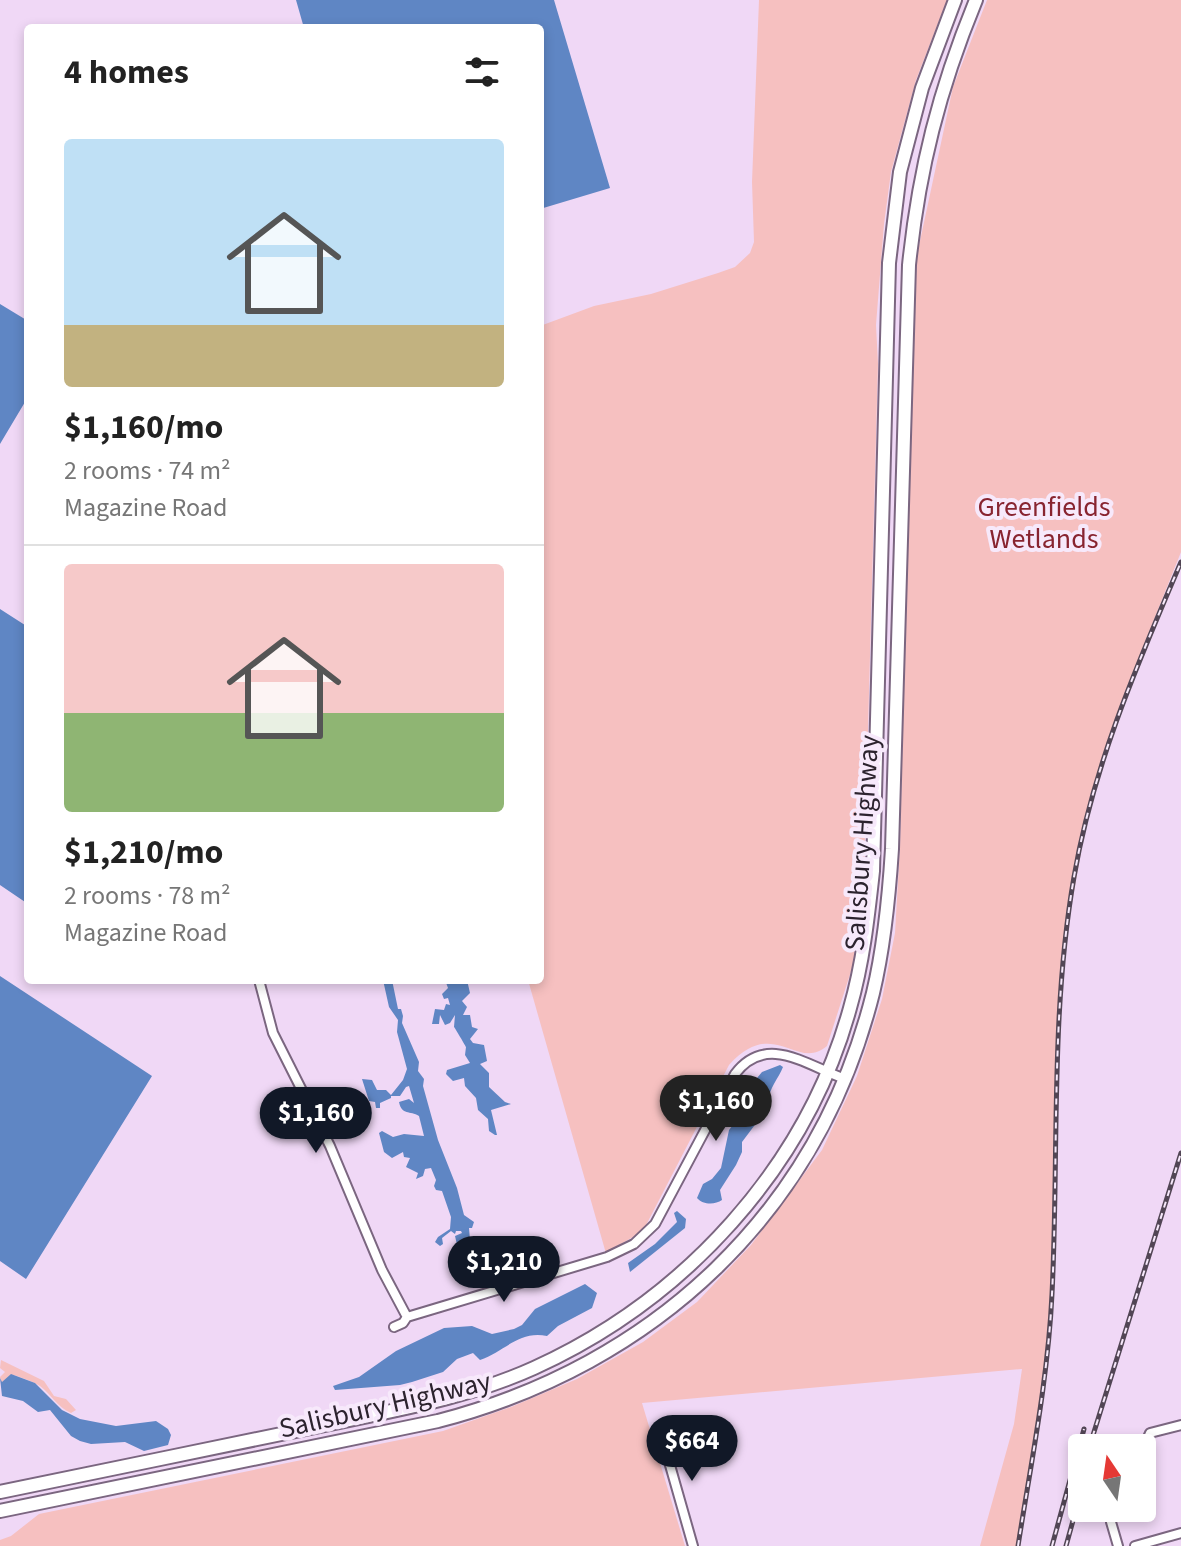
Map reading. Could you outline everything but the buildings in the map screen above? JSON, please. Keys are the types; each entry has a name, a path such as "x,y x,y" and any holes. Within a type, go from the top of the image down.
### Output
{"highway":[{"name":"Salisbury Highway","path":"0,1492 401,1409 468,1392 533,1369 595,1337 653,1298 705,1252 752,1199 791,1142 827,1073 850,1009 865,941 873,871 889,263 900,172 922,88 955,0"},
{"name":"Salisbury Highway","path":"0,1511 438,1421 508,1401 573,1372 624,1343 656,1320 724,1261 749,1234 789,1179 822,1126 845,1079 873,991 889,892 905,317 914,214 938,103 976,0"}],"street":[{"path":"260,984 273,1033 330,1146 382,1270 407,1317"},
{"path":"394,1327 407,1317 607,1257 634,1244 655,1224 735,1074 752,1056 776,1052 845,1079"},
{"path":"1150,1434 1181,1425"},
{"path":"660,1430 693,1546"},
{"path":"1111,1522 1118,1546"},
{"path":"1135,1546 1181,1533"}],"green space":[{"path":"759,0 947,0 916,80 891,172 884,224 876,325 878,364 864,875 853,965 827,1046 805,1053 772,1044 759,1045 745,1051 729,1065 643,1231 607,1257 529,984 544,984 544,325 594,306 651,294 735,267 750,253 754,242 752,182"},
{"name":"Greenfields Wetlands","path":"987,0 1181,0 1181,552 1105,751 1089,807 1064,947 1052,1294 1038,1424 1018,1546 980,1546 1014,1424 1022,1369 642,1403 685,1546 0,1546 0,1540 11,1536 39,1514 443,1431 577,1379 643,1342 697,1302 751,1245 822,1150 857,1076 882,999 895,933 917,255 953,87"},
{"path":"1,1360 44,1381 54,1396 66,1399 76,1410 71,1413 40,1386 14,1375 1,1383 0,1377 5,1372 0,1368"}],"water":[{"path":"296,0 554,0 610,188 544,208 544,24 303,24"},
{"path":"0,304 24,319 24,404 0,444"},
{"path":"0,609 24,624 24,901 0,885"},
{"path":"0,976 152,1076 26,1279 0,1261"},
{"path":"384,984 393,984 398,1009 401,1009 403,1016 402,1023 419,1062 418,1071 424,1079 423,1086 438,1140 464,1215 474,1222 469,1228 470,1240 463,1255 455,1236 461,1231 455,1234 451,1231 442,1238 443,1244 440,1246 435,1242 450,1229 451,1217 442,1191 434,1186 436,1180 431,1168 425,1169 423,1176 416,1179 418,1173 406,1167 410,1158 404,1157 403,1152 392,1158 384,1152 379,1133 382,1131 393,1137 404,1134 424,1136 419,1116 404,1111 400,1106 399,1102 409,1099 414,1103 409,1086 400,1096 391,1096 380,1103 380,1108 376,1108 375,1102 369,1101 362,1079 372,1080 377,1090 386,1090 391,1095 403,1080 407,1069 397,1032 398,1020 389,1007"},
{"path":"446,984 468,984 470,993 462,1001 467,1007 463,1015 470,1015 472,1027 478,1029 470,1039 473,1043 484,1045 487,1061 480,1064 489,1073 489,1087 511,1104 491,1110 497,1135 489,1131 488,1119 478,1110 476,1098 465,1086 464,1078 453,1081 446,1074 447,1070 470,1063 465,1055 466,1047 454,1027 455,1015 445,1025 440,1015 439,1024 432,1024 435,1009 444,1010 446,1004 450,1005 448,998 444,999 442,994 448,988"},
{"path":"780,1065 783,1067 771,1090 769,1106 742,1142 742,1152 720,1190 722,1200 709,1204 702,1202 697,1198 703,1184 721,1168 729,1130 744,1111 742,1096 762,1072"},
{"path":"677,1211 686,1219 685,1228 630,1272 628,1263 655,1244 677,1222 674,1213"},
{"path":"585,1284 597,1293 592,1308 558,1326 547,1336 528,1336 480,1360 473,1353 457,1359 443,1372 400,1385 335,1390 333,1386 359,1377 396,1351 444,1328 472,1326 492,1334 514,1329 522,1325 535,1309"},
{"path":"11,1374 35,1383 62,1410 80,1419 116,1426 156,1421 171,1435 168,1445 144,1451 125,1442 91,1444 80,1441 71,1436 50,1410 38,1412 23,1401 2,1396 0,1378 2,1382"}],"railway":[{"path":"1018,1546 1050,1326 1058,1033 1066,929 1074,877 1093,795 1118,716 1181,562"},
{"path":"1093,1434 1181,1153"},
{"path":"1052,1546 1084,1429"},
{"path":"1066,1546 1073,1522"}]}
